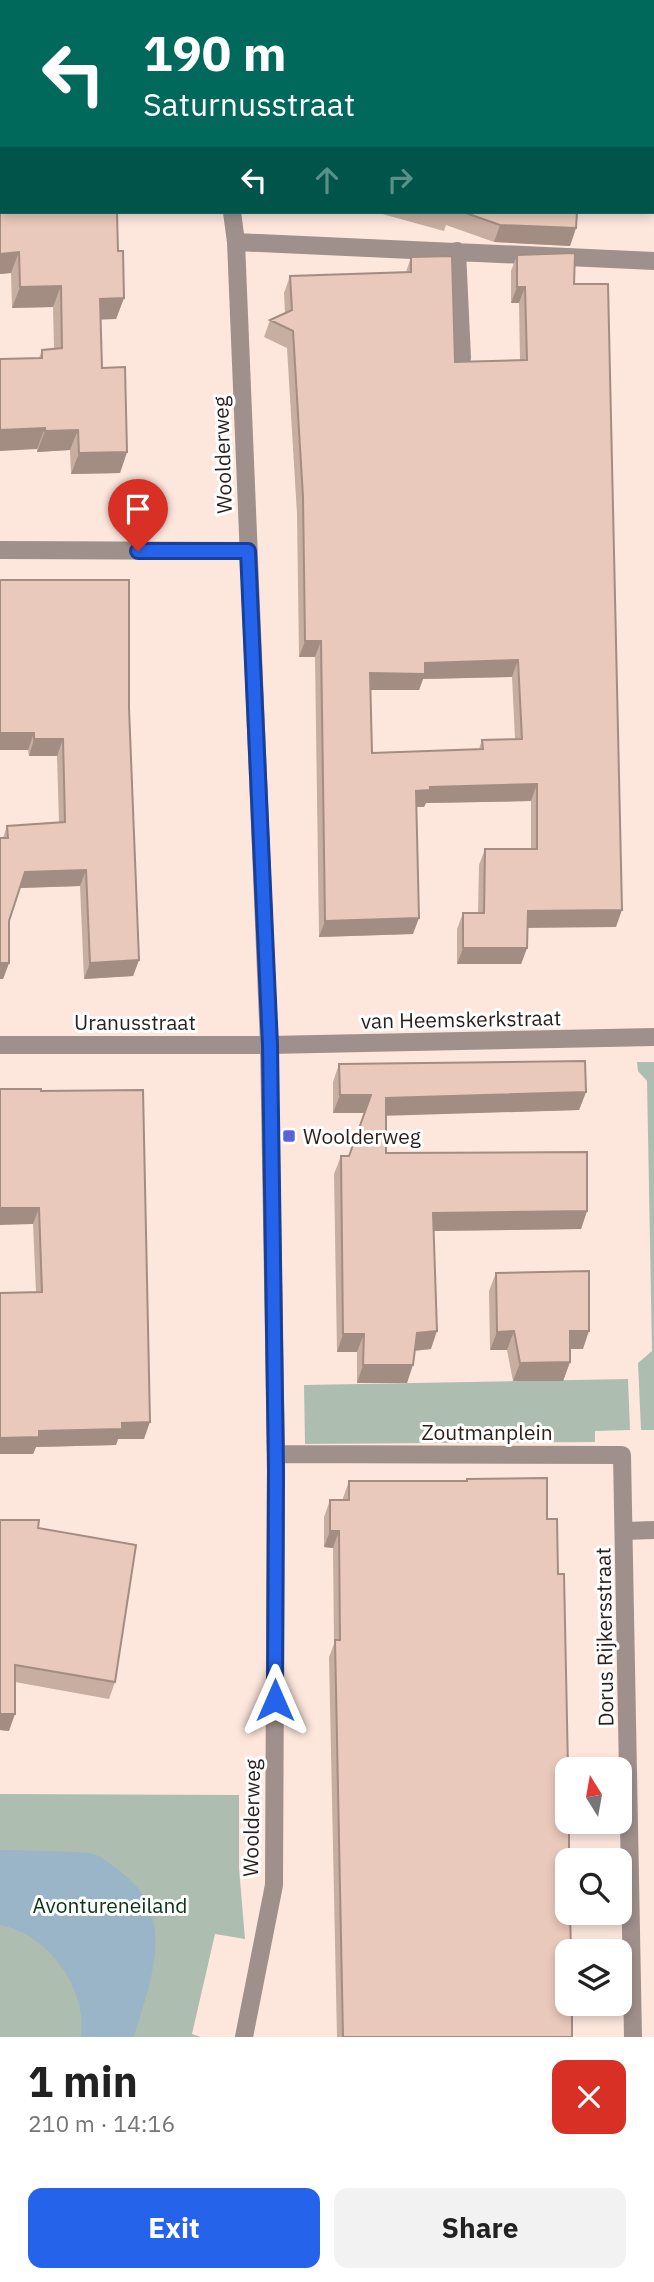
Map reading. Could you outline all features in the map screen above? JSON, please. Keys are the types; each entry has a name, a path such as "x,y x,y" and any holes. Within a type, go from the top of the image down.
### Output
{"street":[{"name":"Woolderweg","path":"232,214 236,242 270,1045 276,1454 274,1885 244,2037"},
{"path":"236,242 654,261"},
{"path":"457,251 462,358"},
{"path":"0,550 248,551"},
{"name":"van Heemskerkstraat","path":"270,1045 654,1037"},
{"name":"Uranusstraat","path":"0,1045 270,1045"},
{"name":"Zoutmanplein","path":"276,1454 622,1455 625,1531"},
{"path":"625,1531 654,1530"},
{"name":"Dorus Rijkersstraat","path":"625,1531 633,2037"}],"green space":[{"path":"637,1062 654,1062 654,1430 641,1430 638,1363 652,1351 647,1081 638,1071"},
{"path":"628,1379 630,1430 595,1431 595,1442 305,1444 304,1385"},
{"name":"Avontureneiland","path":"0,1794 239,1795 239,1868 245,1939 215,1934 192,2034 201,2037 0,2037"}],"water":[{"path":"0,1850 92,1853 118,1870 137,1887 149,1906 154,1926 155,1948 147,1992 134,2037 81,2037 78,2000 64,1970 54,1957 29,1936 0,1925"}],"building":[{"path":"0,214 117,214 118,251 123,251 124,298 100,299 102,368 125,367 127,452 79,453 78,430 0,430 0,359 42,358 42,350 62,348 61,286 20,287 19,252 0,254"},
{"path":"469,214 577,214 576,228 500,225"},
{"path":"575,253 574,284 608,284 622,910 528,911 527,948 463,948 463,913 484,913 485,849 537,849 537,784 430,787 430,790 416,791 419,918 325,921 321,641 305,641 303,497 293,331 270,320 292,310 290,276 411,272 411,257 452,256 455,362 527,360 525,287 517,287 517,255","holes":["518,660 522,739 482,740 483,749 372,753 370,673 425,674 425,663"]},
{"path":"0,580 129,580 129,708 139,960 90,963 86,870 25,872 9,921 9,963 0,963 0,838 8,838 7,826 65,822 63,739 34,739 34,733 0,733"},
{"path":"585,1061 586,1092 386,1098 386,1153 587,1152 587,1211 433,1213 437,1331 417,1333 413,1365 363,1365 364,1334 343,1334 341,1156 349,1156 371,1095 340,1095 339,1064"},
{"path":"0,1089 143,1090 150,1422 122,1423 122,1429 39,1431 39,1437 0,1438 0,1293 42,1292 39,1208 0,1208"},
{"path":"589,1271 589,1331 570,1331 570,1362 520,1363 514,1331 497,1332 496,1273"},
{"path":"547,1478 547,1519 557,1519 558,1574 564,1574 568,1757 555,1757 555,1834 569,1834 569,1848 555,1848 555,1925 570,1925 571,1939 555,1939 555,2016 572,2016 572,2037 343,2037 335,1640 340,1640 339,1531 330,1531 330,1500 349,1500 349,1481"},
{"path":"0,1520 39,1520 38,1528 136,1545 115,1682 15,1665 15,1714 0,1714"}],"place":[{"name":"Woolderweg","path":"289,1136"}],"route":[{"path":"138,551 248,551 270,1045 276,1471 275,1700"}]}
